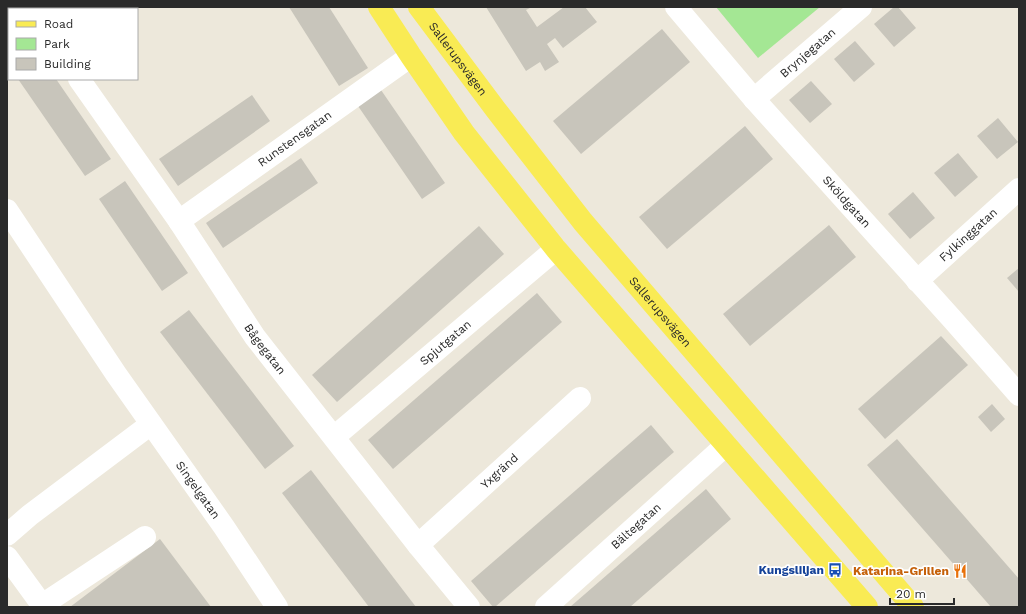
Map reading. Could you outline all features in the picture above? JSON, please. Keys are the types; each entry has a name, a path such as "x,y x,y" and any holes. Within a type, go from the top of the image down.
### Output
{"main road":[{"path":"379,7 464,133 556,249 867,607"},
{"name":"Sallerupsvägen","path":"419,7 496,110 583,222 912,607"}],"street":[{"name":"Sköldgatan","path":"676,7 754,99 958,325 1019,395"},
{"name":"Brynjegatan","path":"754,99 861,7"},
{"name":"Runstensgatan","path":"179,221 411,56"},
{"name":"Bågegatan","path":"80,80 179,221 255,337 418,545 469,607"},
{"name":"Fylkinggatan","path":"917,281 1019,189"},
{"name":"Singelgatan","path":"7,210 116,374 224,527 277,607"},
{"name":"Spjutgatan","path":"334,437 556,249"},
{"name":"Yxgränd","path":"418,545 580,398"},
{"path":"7,534 151,424"},
{"name":"Bältegatan","path":"546,607 726,445"},
{"path":"7,557 42,605 145,537"}],"green space":[{"path":"716,7 820,7 758,58"}],"building":[{"path":"58,7 97,7 96,8"},
{"path":"289,7 329,7 368,68 339,86"},
{"path":"486,7 529,7 530,8 526,10 537,27 564,7 585,7 597,22 563,48 555,38 547,44 559,62 545,71 540,62 526,71"},
{"path":"894,7 898,7 916,28 894,47 874,24"},
{"path":"8,12 8,64 7,63"},
{"path":"662,29 690,62 581,154 553,121"},
{"path":"855,41 875,64 854,82 834,59"},
{"path":"19,80 57,80 111,159 85,176"},
{"path":"811,81 832,104 810,123 789,100"},
{"path":"381,90 445,183 422,199 358,106"},
{"path":"252,95 270,121 178,186 159,159"},
{"path":"998,118 1018,142 997,159 977,136"},
{"path":"745,126 773,159 667,249 639,217"},
{"path":"958,153 978,177 955,197 934,173"},
{"path":"301,158 318,183 223,248 206,223"},
{"path":"125,181 188,273 162,291 99,199"},
{"path":"913,192 935,218 910,239 888,214"},
{"path":"829,225 856,257 750,346 723,314"},
{"path":"479,226 504,254 337,402 312,375"},
{"path":"1019,268 1019,292 1007,278"},
{"path":"537,293 562,322 393,469 368,440"},
{"path":"189,310 294,446 265,469 160,332"},
{"path":"941,336 968,365 885,439 858,409"},
{"path":"992,404 1005,419 991,432 978,417"},
{"path":"651,425 674,452 495,607 493,607 471,581"},
{"path":"897,439 1019,579 1019,607 991,607 867,465"},
{"path":"311,470 416,607 369,607 282,493"},
{"path":"706,489 731,519 630,607 570,607"},
{"path":"160,539 211,607 70,607"}],"place":[{"name":"Kungsliljan","path":"835,570"},
{"name":"Katarina-Grillen","path":"960,571"}]}
